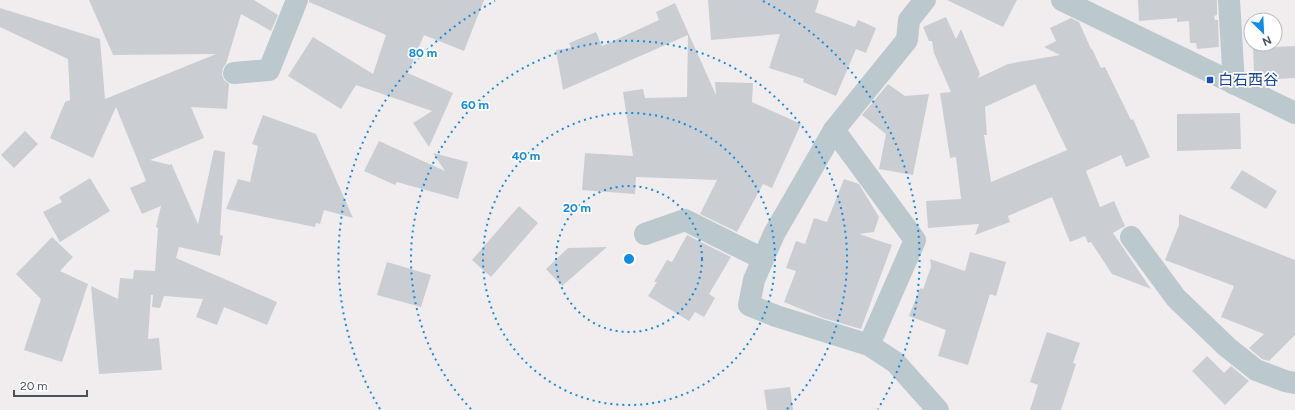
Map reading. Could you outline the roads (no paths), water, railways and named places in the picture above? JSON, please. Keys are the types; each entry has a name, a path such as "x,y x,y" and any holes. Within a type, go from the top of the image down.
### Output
{"street":[{"path":"234,73 269,70 297,0"},
{"path":"925,0 909,20 907,40 834,130 774,234 754,280 749,305 776,316 869,344 895,362 938,410"},
{"path":"1062,0 1295,114"},
{"path":"1229,0 1234,84"},
{"path":"834,130 915,240 869,344"},
{"path":"645,234 686,220 763,259"},
{"path":"1131,237 1176,298 1227,347 1256,370 1285,381 1295,383"}],"place":[{"name":"白石西谷","path":"1210,80"}]}
